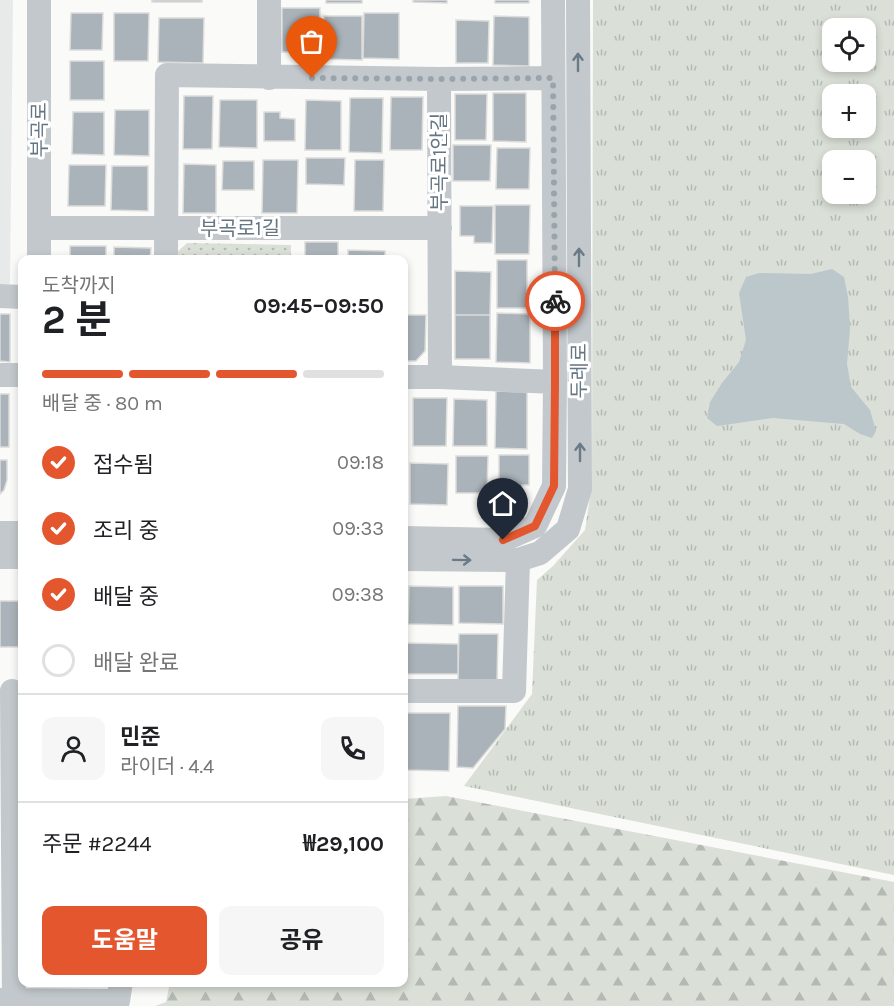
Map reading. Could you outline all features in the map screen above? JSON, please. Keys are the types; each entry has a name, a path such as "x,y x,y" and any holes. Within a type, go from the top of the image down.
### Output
{"street":[{"name":"부곡로","path":"39,0 39,255"},
{"path":"268,0 269,78"},
{"name":"두레로","path":"408,538 503,540 535,526 554,486 553,0"},
{"name":"두레로","path":"408,559 518,560 540,553 568,529 580,489 578,0"},
{"path":"166,255 167,75 269,78 553,78"},
{"name":"부곡로1안길","path":"439,79 440,377"},
{"name":"부곡로1길","path":"39,228 440,228"},
{"path":"0,297 18,297"},
{"path":"0,375 18,375"},
{"path":"408,377 555,382"},
{"path":"0,533 18,532"},
{"path":"0,556 18,556"},
{"path":"408,691 514,691 518,560"},
{"path":"11,691 7,1000 118,1001 120,987"}],"shaded area":[{"path":"0,0 13,0 10,284 0,284"},
{"path":"832,269 844,277 848,297 850,329 847,364 851,387 870,410 876,431 872,438 844,424 773,418 717,426 707,418 710,402 739,362 746,340 739,293 746,277 759,273 811,274"}],"green space":[{"path":"593,0 894,0 894,875 464,786 532,694 537,580 553,566 585,530 592,484"},
{"path":"187,243 291,245 291,255 175,254"},
{"path":"446,796 894,882 894,1006 155,1006 166,1002 169,987 408,987 408,799"}],"building":[{"path":"152,0 202,0 202,2 152,2"},
{"path":"326,0 362,0 362,3 326,3"},
{"path":"413,0 447,0 447,3 413,2"},
{"path":"495,0 529,0 529,3 495,3"},
{"path":"282,8 320,8 319,52 282,52"},
{"path":"71,13 103,13 102,50 70,50"},
{"path":"114,13 149,13 148,61 114,61"},
{"path":"364,13 399,13 399,59 363,58"},
{"path":"324,16 362,16 362,60 324,59"},
{"path":"494,16 529,17 529,66 493,65"},
{"path":"159,18 204,18 203,63 158,62"},
{"path":"456,20 489,21 488,63 456,63"},
{"path":"70,61 104,61 104,100 70,100"},
{"path":"493,93 526,93 526,142 493,141"},
{"path":"455,94 487,94 486,140 455,140"},
{"path":"184,96 213,96 212,149 183,149"},
{"path":"391,97 423,97 422,150 390,150"},
{"path":"350,98 383,98 382,153 349,152"},
{"path":"220,100 257,100 257,148 219,147"},
{"path":"306,100 341,101 341,150 305,150"},
{"path":"115,110 149,110 149,156 114,155"},
{"path":"73,112 104,112 104,155 72,154"},
{"path":"264,112 280,112 280,118 295,119 295,141 264,141"},
{"path":"453,145 491,145 490,181 453,181"},
{"path":"497,148 530,148 529,189 496,189"},
{"path":"306,158 345,158 344,185 306,184"},
{"path":"263,160 298,160 297,213 262,213"},
{"path":"355,160 384,160 383,211 354,211"},
{"path":"223,161 254,161 254,190 222,190"},
{"path":"184,164 216,165 216,213 183,213"},
{"path":"69,165 106,165 105,206 68,206"},
{"path":"112,166 148,166 148,211 111,210"},
{"path":"495,205 530,205 529,254 495,254"},
{"path":"460,206 493,206 492,243 474,243 474,236 460,236"},
{"path":"305,242 338,242 338,255 305,255"},
{"path":"70,246 106,246 106,255 70,255"},
{"path":"114,247 151,248 150,255 114,255"},
{"path":"348,250 385,251 385,255 348,255"},
{"path":"497,260 527,260 527,308 497,308"},
{"path":"455,271 491,272 490,315 455,315"},
{"path":"497,313 530,314 530,363 496,362"},
{"path":"0,314 10,314 10,362 0,361"},
{"path":"408,315 426,315 425,351 416,361 408,361"},
{"path":"455,315 490,315 490,359 455,359"},
{"path":"496,391 527,392 527,449 495,448"},
{"path":"0,394 9,394 9,447 0,447"},
{"path":"413,398 447,398 446,446 413,446"},
{"path":"454,399 487,400 487,446 453,446"},
{"path":"499,455 529,455 529,485 522,485 522,495 504,495 504,483 499,483"},
{"path":"456,456 488,456 487,493 456,493"},
{"path":"0,460 7,460 7,480 0,494"},
{"path":"410,463 448,464 447,505 410,504"},
{"path":"409,586 453,587 453,625 408,624"},
{"path":"459,586 503,586 503,624 459,623"},
{"path":"0,601 18,601 18,647 0,647"},
{"path":"459,634 498,634 497,681 458,680"},
{"path":"408,643 458,644 458,674 408,674"},
{"path":"458,706 506,706 505,729 473,768 457,767"},
{"path":"408,713 450,713 449,771 408,770"}],"way so far":[{"path":"312,78 553,78 555,301"}],"route":[{"path":"503,540 535,526 554,486 555,301"}]}
